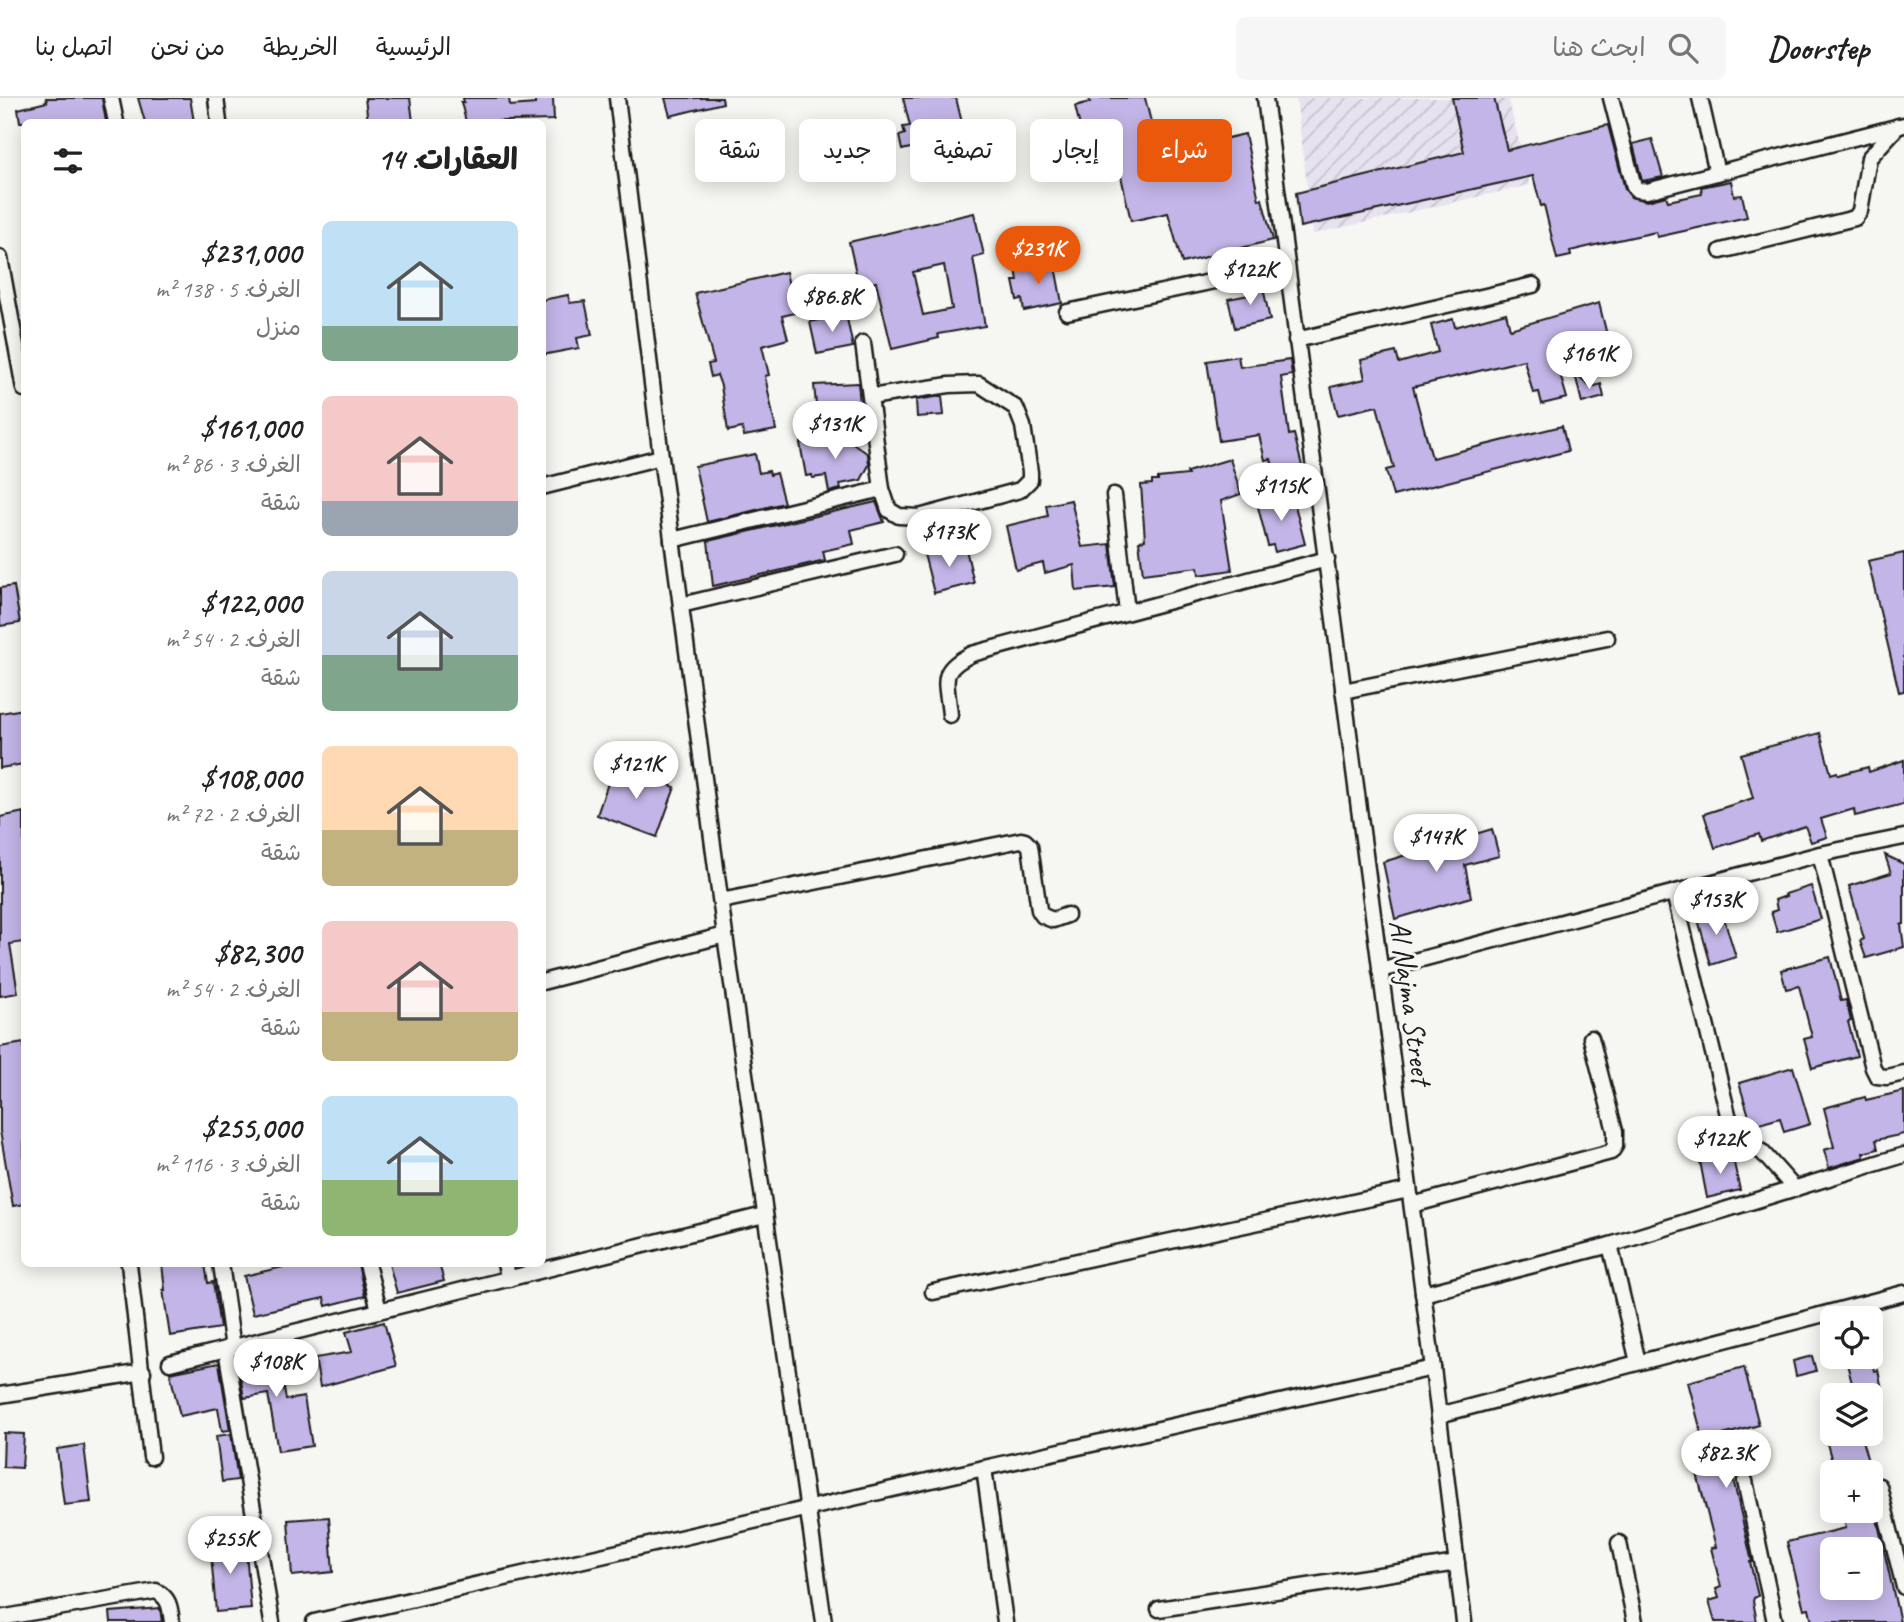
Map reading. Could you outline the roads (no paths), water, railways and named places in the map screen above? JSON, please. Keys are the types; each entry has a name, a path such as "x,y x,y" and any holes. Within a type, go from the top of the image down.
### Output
{"street":[{"path":"111,98 115,119"},
{"path":"216,98 219,119"},
{"path":"617,98 661,457 725,935 823,1622"},
{"name":"Al Najma Street","path":"1265,98 1412,1205 1464,1622"},
{"path":"1611,98 1637,190 1656,189 1901,125"},
{"path":"1700,98 1717,173"},
{"path":"1721,251 1855,218 1860,211 1869,158 1901,125"},
{"path":"0,258 21,374"},
{"path":"1066,312 1286,266"},
{"path":"1296,341 1533,285"},
{"path":"863,343 870,397 882,489 889,510 899,516 919,517 1020,490 1030,480 1023,426 1016,408 979,384 949,385 870,397"},
{"path":"546,486 661,457"},
{"path":"672,540 882,489"},
{"path":"1114,495 1126,612"},
{"path":"681,605 895,554"},
{"path":"950,715 947,673 960,659 972,654 1327,559"},
{"path":"1343,691 1607,638"},
{"path":"1380,970 1820,854 1904,837"},
{"path":"721,901 1021,840 1030,846 1037,881 1039,911 1053,920 1068,915"},
{"path":"1820,854 1873,1068 1877,1076 1904,1073"},
{"path":"1674,893 1734,1135 1762,1152 1795,1189"},
{"path":"546,981 725,935"},
{"path":"1412,1205 1611,1152 1615,1146 1615,1131 1591,1038"},
{"path":"1423,1294 1610,1245 1904,1155"},
{"path":"933,1292 1409,1189"},
{"path":"170,1363 764,1215"},
{"path":"1610,1245 1638,1362"},
{"path":"129,1267 151,1457"},
{"path":"220,1267 229,1349 272,1622"},
{"path":"368,1267 379,1310"},
{"path":"506,1267 509,1279"},
{"path":"1439,1415 1904,1293"},
{"path":"314,1622 1433,1368"},
{"path":"0,1395 143,1372"},
{"path":"984,1468 1005,1622"},
{"path":"1745,1481 1775,1622"},
{"path":"1883,1502 1904,1587"},
{"path":"1619,1542 1635,1622"},
{"path":"1159,1609 1457,1563"},
{"path":"0,1618 156,1591 165,1596 170,1606 172,1622"}]}
